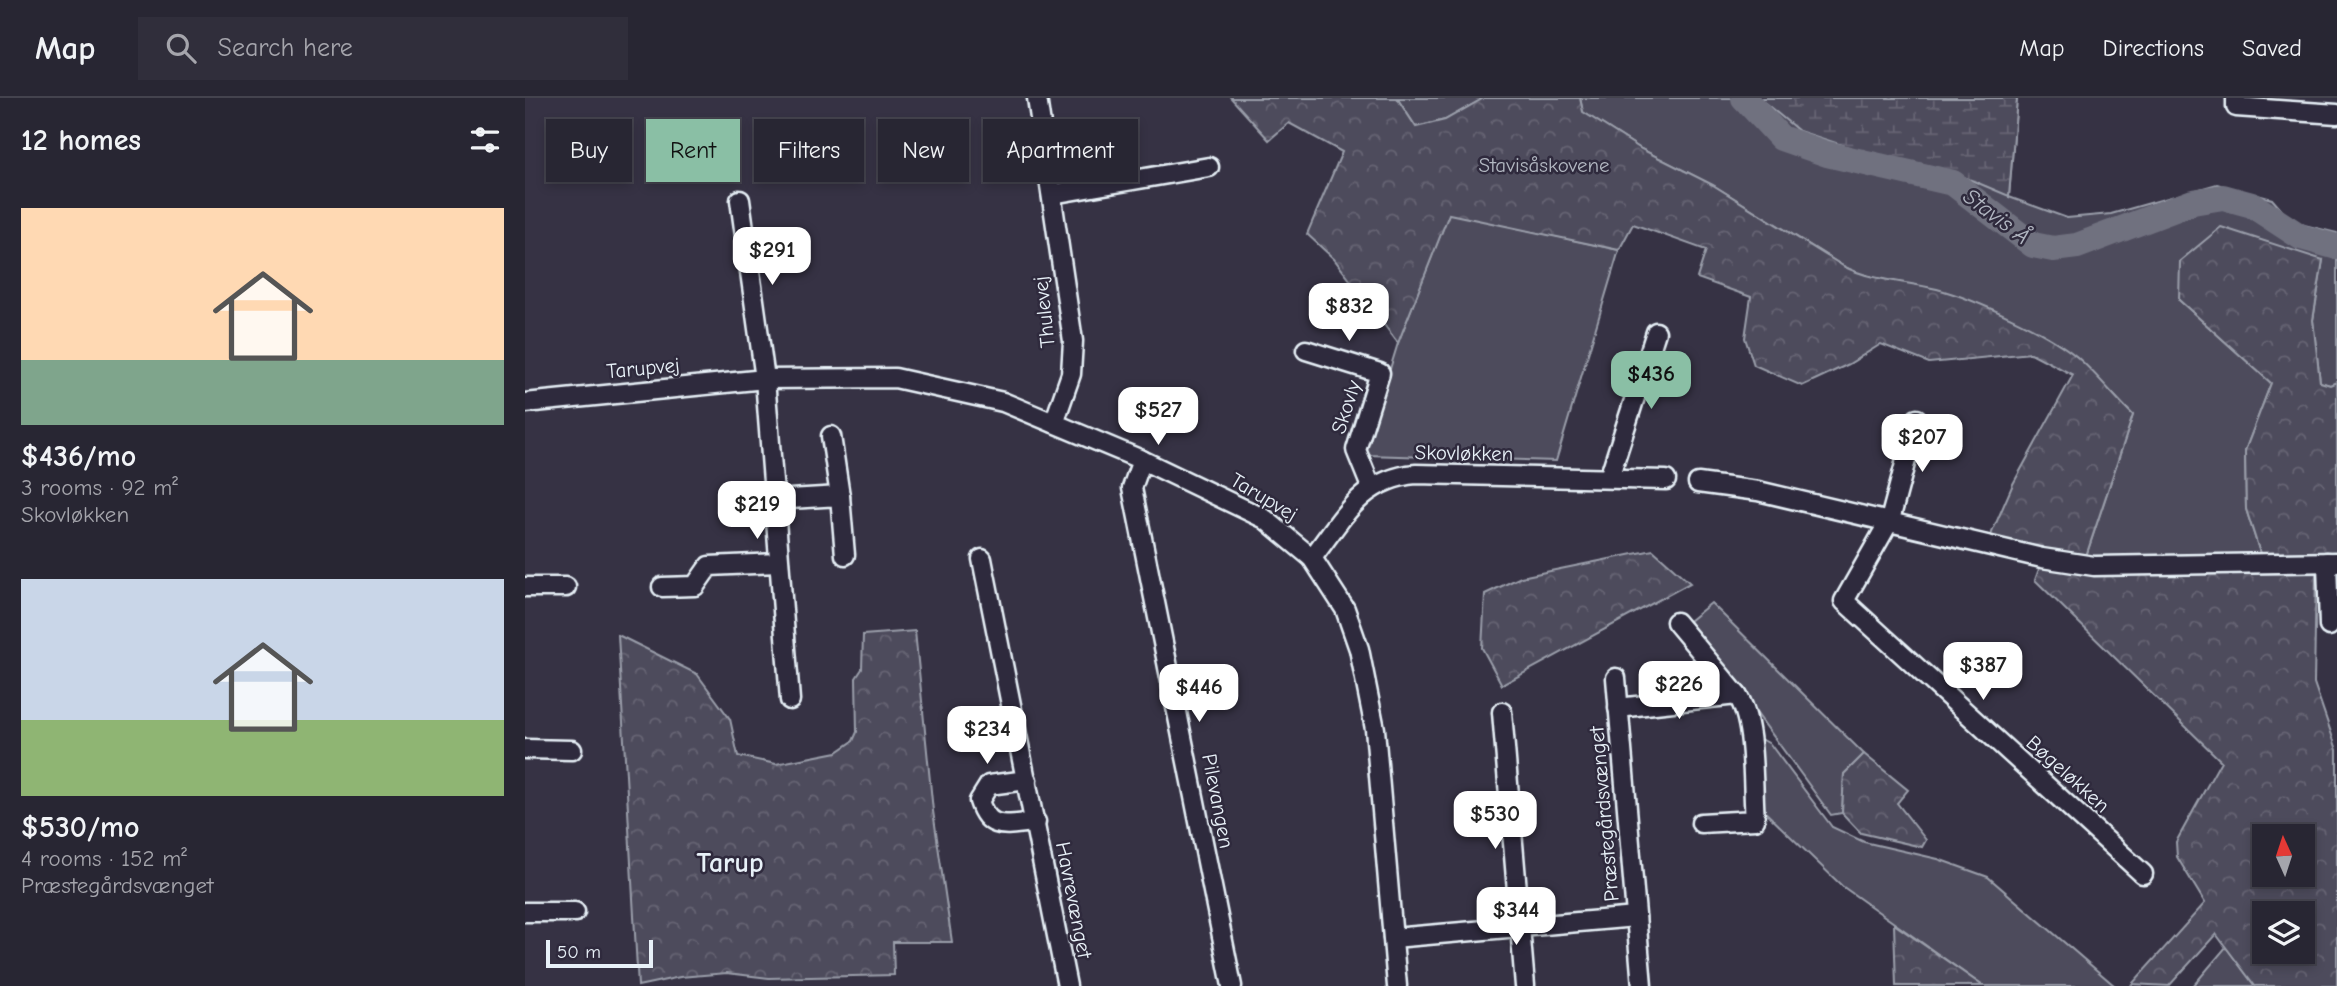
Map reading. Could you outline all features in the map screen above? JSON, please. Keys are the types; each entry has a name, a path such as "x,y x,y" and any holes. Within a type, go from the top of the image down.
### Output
{"street":[{"name":"Thulevej","path":"1037,98 1073,341 1071,374 1054,423"},
{"path":"2236,98 2236,107 2337,114"},
{"path":"1052,194 1209,167"},
{"path":"740,200 765,379 790,700"},
{"path":"1609,478 1655,332"},
{"name":"Skovly","path":"1306,350 1380,373 1356,450 1371,487"},
{"name":"Tarupvej","path":"525,403 765,379 895,378 1003,402 1142,460 1265,519 1312,558 1345,610 1366,677 1374,729 1397,986"},
{"name":"Bøgeløkken","path":"1917,419 1903,435 1890,520 1844,601 2143,874"},
{"path":"831,436 845,555"},
{"name":"Pilevangen","path":"1142,460 1132,488 1232,986"},
{"name":"Skovløkken","path":"1312,558 1354,503 1371,487 1395,476 1416,474 1666,480"},
{"path":"1698,483 1758,491 2042,558 2094,566 2332,562 2329,626"},
{"path":"773,500 840,496"},
{"name":"Havrevænget","path":"982,559 1067,986"},
{"path":"662,587 695,586 709,566 779,563"},
{"path":"525,587 566,587"},
{"path":"1676,622 1744,704 1747,723 1755,820 1701,823"},
{"name":"Præstegårdsvænget","path":"1616,678 1642,986"},
{"name":"Præstegårdsvænget","path":"1618,708 1737,695"},
{"path":"1502,712 1525,986"},
{"path":"525,749 572,750"},
{"name":"Havrevænget","path":"1027,780 989,785 979,801 983,816 996,825 1035,822"},
{"path":"525,912 575,912"},
{"name":"Præstegårdsvænget","path":"1393,938 1636,917"}],"green space":[{"name":"Stavisåskovene","path":"1231,98 1397,98 1416,127 1445,120 1484,98 1580,98 1583,112 1641,149 1713,185 1843,266 1877,278 1937,289 1990,308 2030,327 2077,357 2133,415 2085,559 1990,537 2013,484 2073,375 2031,353 1929,363 1881,344 1849,364 1802,386 1754,365 1745,338 1751,297 1697,278 1706,250 1633,224 1619,250 1449,214 1398,343 1334,259 1307,234 1342,152 1289,123 1269,140"},
{"path":"1397,98 1484,98 1445,120 1416,127"},
{"path":"1580,98 2017,98 2009,197 2067,218 2111,214 2217,184 2272,199 2292,222 2337,233 2337,382 2330,385 2320,382 2313,320 2323,260 2179,300 2271,383 2245,451 2246,509 2261,556 2085,559 2133,415 2077,357 2051,340 1993,310 1938,290 1860,275 1713,185 1641,149 1583,112"},
{"path":"1759,98 2017,98 2009,196 1952,172 1873,155 1799,131"},
{"path":"1449,213 1619,250 1556,461 1367,455 1367,444 1398,343"},
{"path":"2221,227 2323,260 2313,320 2320,382 2330,385 2337,382 2337,554 2261,556 2246,509 2245,451 2271,383 2179,300 2180,261"},
{"path":"1653,550 1690,583 1502,685 1482,648 1485,594 1521,577"},
{"path":"2040,566 2094,575 2316,573 2314,683 2337,750 2337,986 2255,986 2216,934 2169,986 2132,984 2205,903 2177,857 2176,842 2221,761 2035,580"},
{"path":"1711,603 1864,754 1844,774 1842,813 1831,815 1689,621"},
{"path":"915,631 933,811 952,942 893,942 894,975 769,978 727,973 680,977 638,986 618,635 697,674 730,719 738,756 776,764 837,752 853,741 857,732 856,678 862,669 863,635"},
{"path":"1763,740 1770,744 1832,827 1864,842 1938,859 1988,877 2115,986 1983,986 1842,886 1761,808 1756,746"},
{"path":"1864,754 1908,790 1897,803 1926,840 1922,847 1861,833 1842,813 1844,774"},
{"path":"1894,924 1983,986 1896,986"},
{"path":"2226,947 2255,986 2193,986"}],"waterway":[{"name":"Stavis Å","path":"1744,98 1781,138 1827,154 1953,183 2033,245 2053,249 2077,246 2193,202 2223,197 2252,205 2301,237 2337,247"}],"district":[{"name":"Tarup","path":"730,862"}]}
